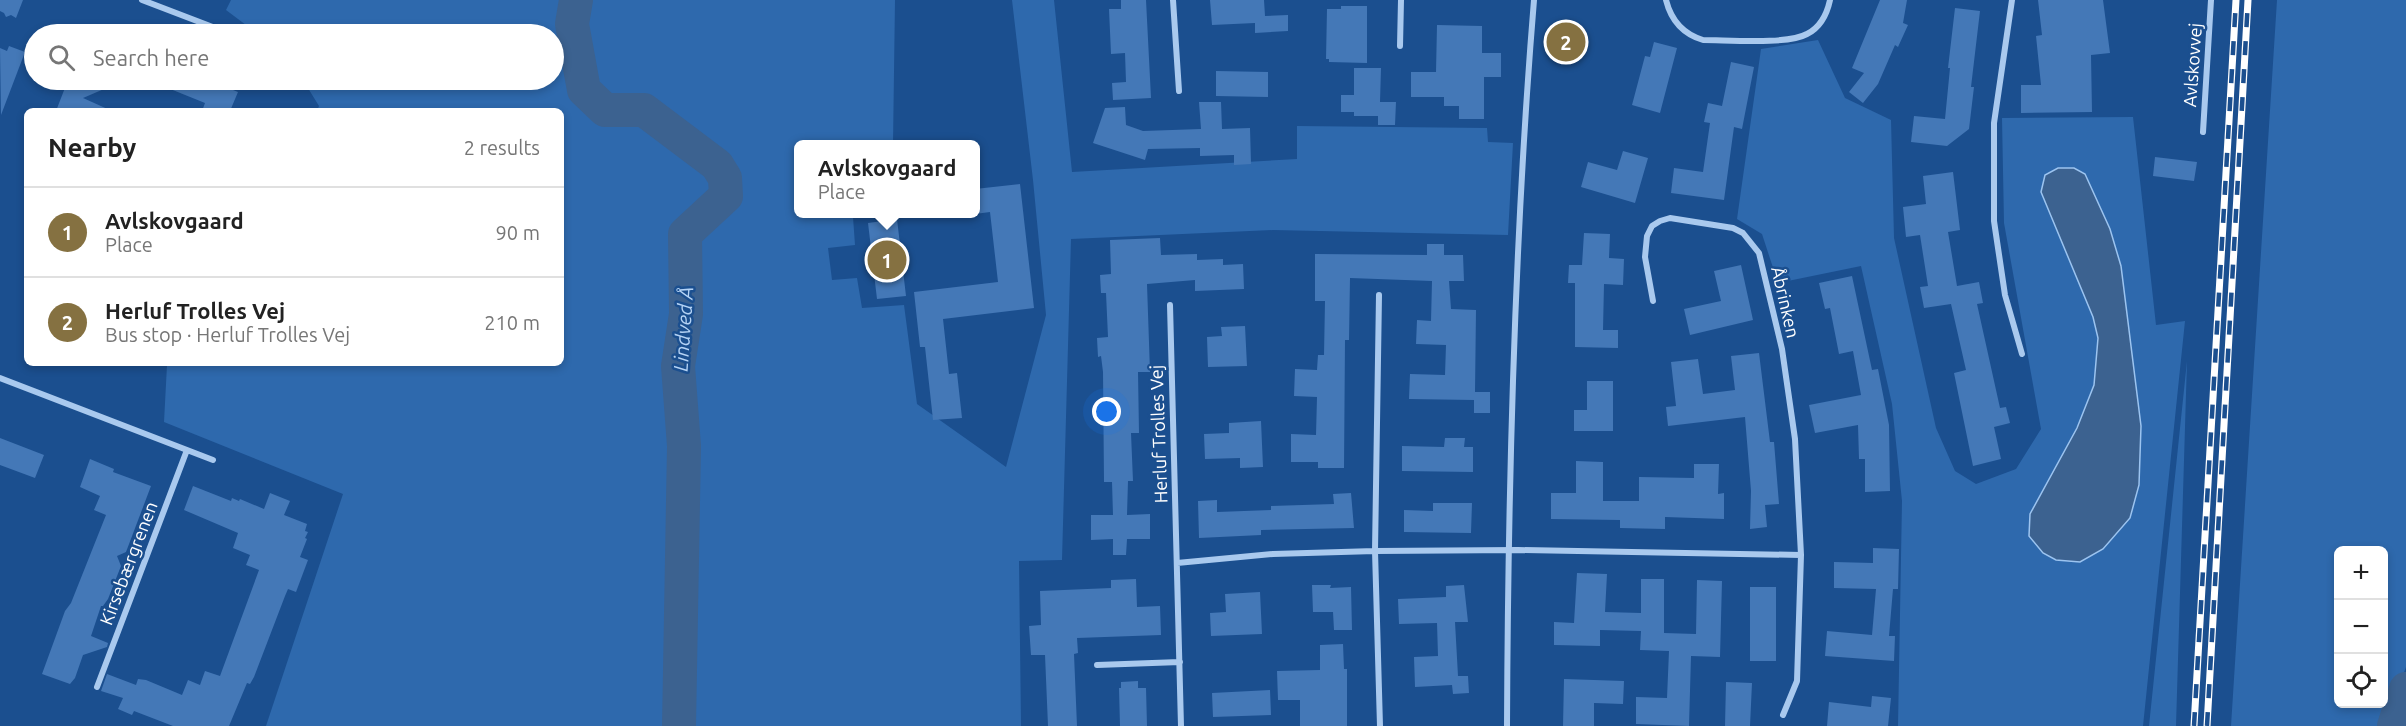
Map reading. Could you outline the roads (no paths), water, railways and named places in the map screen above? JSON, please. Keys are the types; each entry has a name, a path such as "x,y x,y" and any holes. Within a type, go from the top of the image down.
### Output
{"street":[{"path":"142,0 205,24"},
{"path":"1173,0 1179,91"},
{"path":"1401,0 1401,46"},
{"path":"1507,726 1508,550 1522,152 1534,0"},
{"path":"1666,0 1676,22 1693,37 1703,40 1787,40 1808,34 1817,27 1823,20 1830,0"},
{"path":"2012,0 1994,123 1994,220 2004,295 2022,354"},
{"name":"Avlskovvej","path":"2203,132 2211,0"},
{"name":"Åbrinken","path":"1653,301 1645,257 1647,236 1652,226 1660,221 1670,218 1733,228 1743,233 1759,253 1782,349 1795,439 1801,555 1797,681 1783,716"},
{"path":"1379,295 1375,551 1380,726"},
{"name":"Herluf Trolles Vej","path":"1170,304 1181,726"},
{"path":"0,378 213,460"},
{"name":"Kirsebærgrenen","path":"97,687 187,450"},
{"path":"1177,562 1273,554 1375,551 1508,550 1801,555"},
{"path":"1097,665 1180,662"}],"waterway":[{"name":"Lindved Å","path":"576,0 572,24 584,90 605,110 644,110 717,165 725,178 726,196 685,234 686,314 678,366 684,446 679,726"},
{"name":"Lindved Å","path":"2394,726 2406,689"}],"railway":[{"path":"2194,726 2236,0"},
{"path":"2207,726 2248,0"}],"place":[{"name":"Herluf Trolles Vej","path":"1566,42"},
{"name":"Avlskovgaard","path":"887,260"}]}
